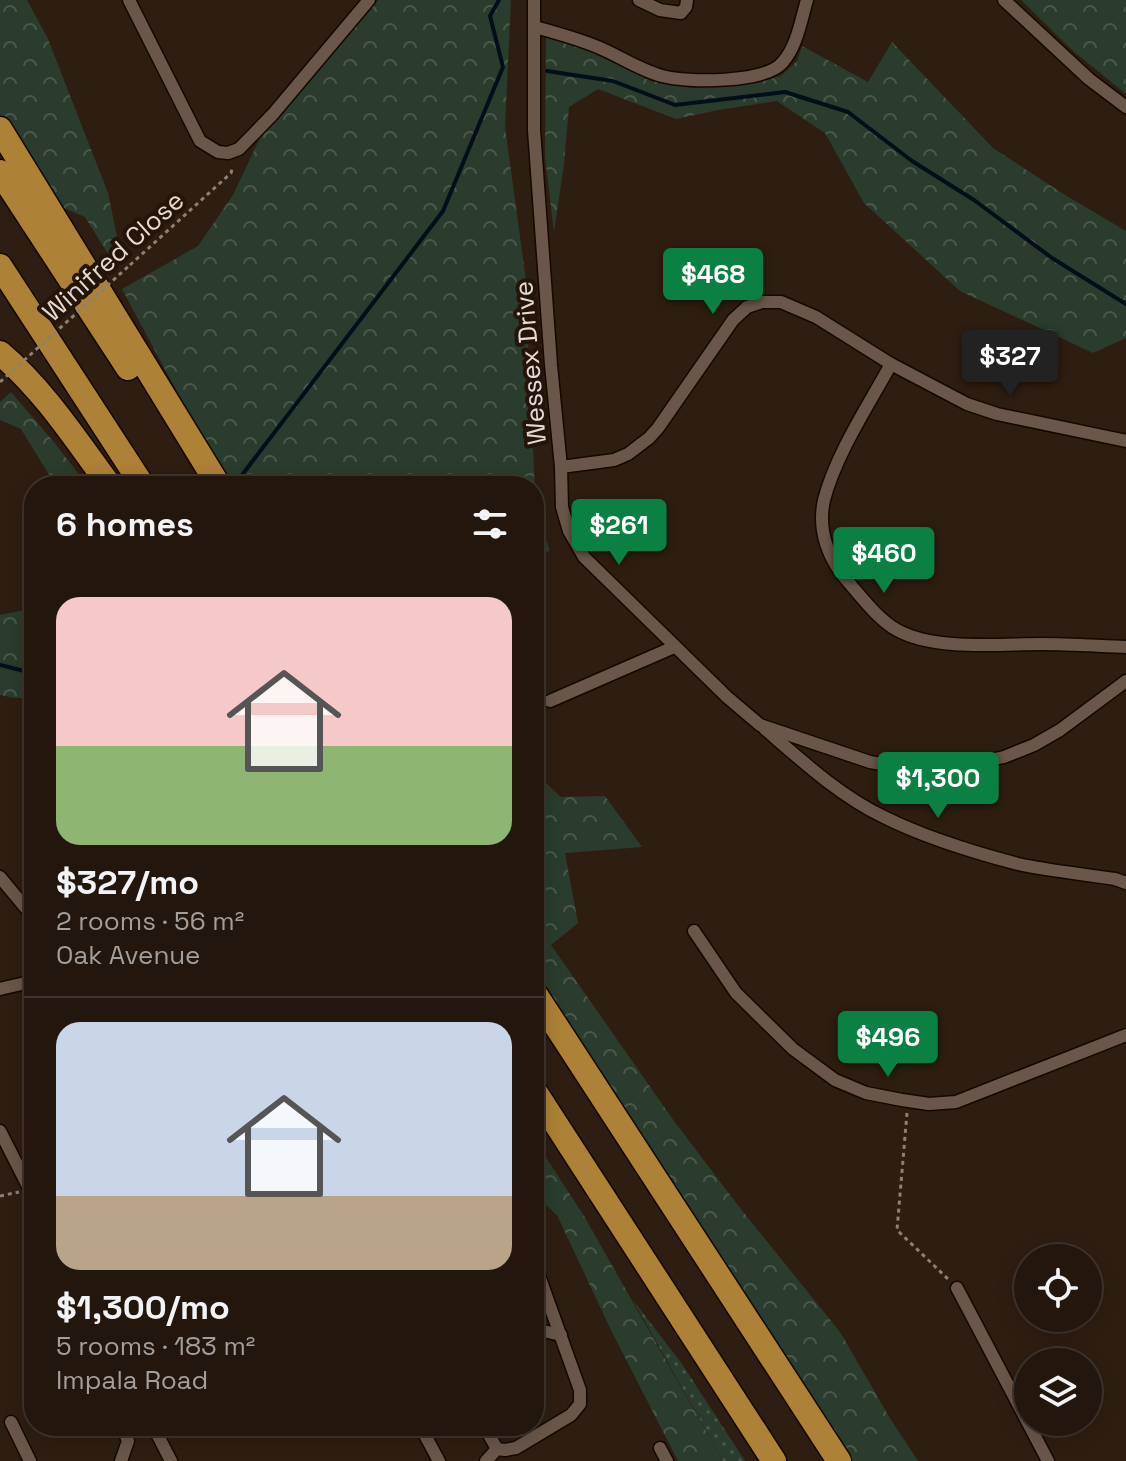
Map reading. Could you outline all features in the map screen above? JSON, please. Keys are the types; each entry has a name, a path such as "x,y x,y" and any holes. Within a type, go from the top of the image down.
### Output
{"highway":[{"path":"0,129 213,476"},
{"path":"0,172 198,476"},
{"path":"0,266 136,476"},
{"path":"0,353 45,400 102,476"},
{"path":"544,1007 839,1461"},
{"path":"544,1105 774,1461"}],"street":[{"path":"129,0 200,141 218,152 228,153 239,149 273,114 369,0"},
{"name":"Wessex Drive","path":"534,0 534,130 562,507 577,547 595,569 674,647 760,725 870,762 912,769 948,769 1004,757 1060,730 1126,681"},
{"path":"639,0 660,10 677,13 684,11 687,0"},
{"path":"535,27 597,46 664,77 694,80 746,78 772,72 781,64 794,42 807,0"},
{"path":"1004,0 1089,79 1126,107"},
{"path":"561,467 614,460 638,447 658,428 733,320 747,307 762,302 781,302 816,317 953,399 981,409 1126,441"},
{"path":"891,364 844,450 824,502 823,533 828,550 847,581 887,624 925,641 1126,647"},
{"path":"550,701 674,647"},
{"path":"760,725 848,795 881,816 906,827 1019,864 1126,883"},
{"path":"0,877 24,906"},
{"path":"694,931 736,993 793,1049 835,1080 866,1093 929,1104 956,1102 1126,1035"},
{"path":"0,989 24,983"},
{"path":"0,1131 24,1178"},
{"path":"957,1288 1048,1461"},
{"path":"544,1289 580,1390 580,1404 571,1415 544,1431"},
{"path":"544,1331 561,1335"},
{"path":"11,1422 30,1461"},
{"path":"121,1461 128,1441 126,1436"},
{"path":"158,1436 171,1461"},
{"path":"425,1436 439,1461"},
{"path":"490,1436 497,1449"},
{"path":"497,1449 516,1448 536,1436"},
{"path":"660,1448 667,1461"},
{"path":"486,1461 497,1449"}],"path":[{"name":"Winifred Close","path":"0,382 231,173 239,149"},
{"path":"908,1101 897,1230 957,1288"}],"green space":[{"path":"0,0 27,0 48,39 108,193 120,251 110,257 85,217 50,202 0,116"},
{"path":"378,0 511,0 505,127 525,273 534,476 225,476 122,289 198,246 233,195 260,138"},
{"path":"1021,0 1126,0 1126,94 1072,50"},
{"path":"546,36 601,55 650,81 692,88 757,83 781,76 797,61 802,46 868,82 892,42 993,148 1126,231 1126,338 1093,353 960,291 864,203 825,133 777,101 676,119 598,89 569,107 554,232 545,157"},
{"path":"11,392 80,476 50,476 21,429 0,420 0,402"},
{"path":"544,535 550,550 544,554"},
{"path":"24,610 24,698 0,695 0,615"},
{"path":"544,781 561,797 605,796 642,847 565,853 578,923 551,945 674,1121 840,1332 918,1461 851,1461 544,989"},
{"path":"544,1154 584,1216 723,1461 678,1461 557,1215 544,1203"},
{"path":"633,1300 682,1364 745,1461 723,1461"}],"waterway":[{"path":"242,475 443,211 503,67 490,16 499,0"},
{"path":"547,71 613,81 675,105 785,92 848,112 912,161 974,200 1052,258 1126,304"},
{"path":"0,665 24,671"}]}
